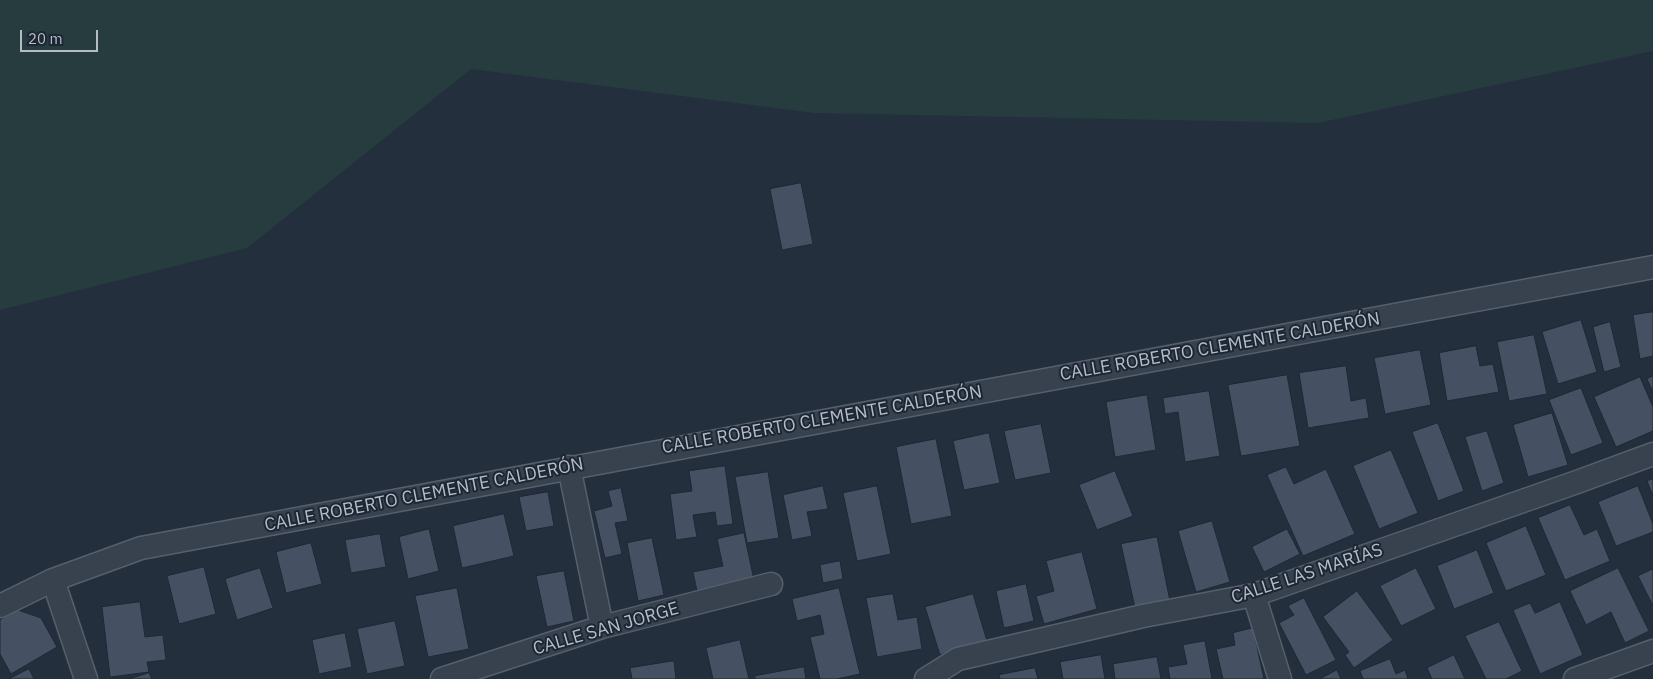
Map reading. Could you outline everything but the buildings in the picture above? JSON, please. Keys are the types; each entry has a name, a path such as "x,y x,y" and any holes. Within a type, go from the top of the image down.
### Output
{"street":[{"name":"CALLE ROBERTO CLEMENTE CALDERÓN","path":"0,606 53,580 141,548 1653,267"},
{"name":"CALLE LAS MARÍAS","path":"926,679 958,659 1143,616 1254,595 1653,454"},
{"path":"569,467 602,628"},
{"path":"53,580 86,679"},
{"name":"CALLE SAN JORGE","path":"442,679 602,628 771,584"},
{"path":"1254,595 1280,679"},
{"path":"1575,679 1653,651"}],"green space":[{"path":"0,0 1653,0 1653,51 1318,123 814,113 471,69 247,248 0,310"}]}
